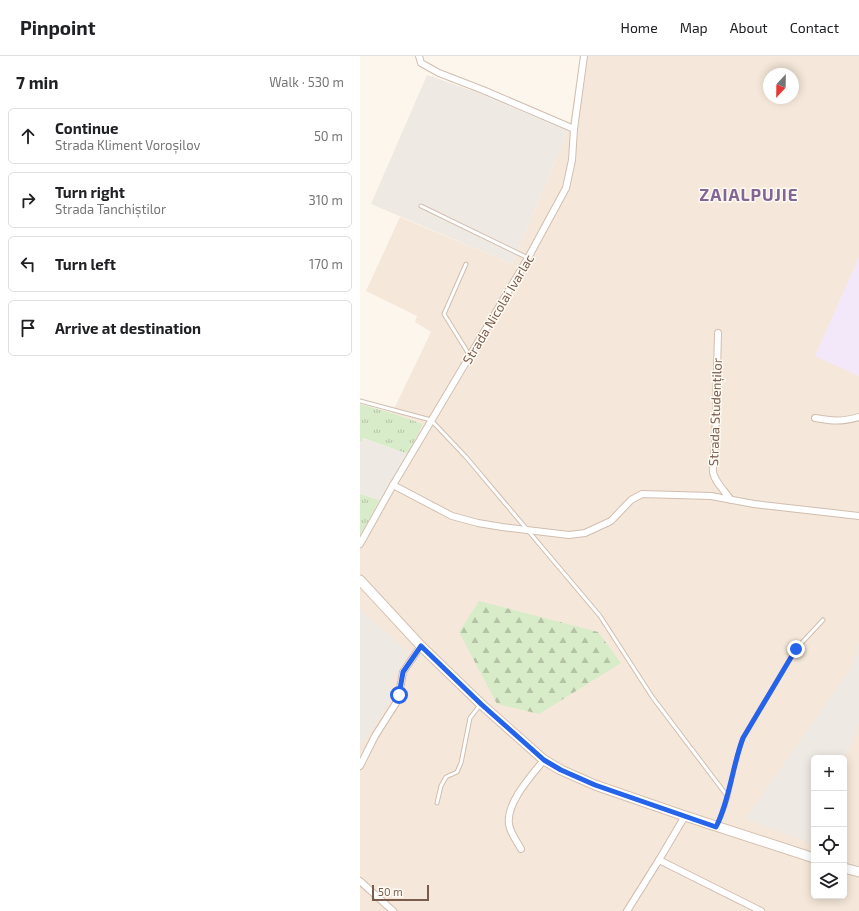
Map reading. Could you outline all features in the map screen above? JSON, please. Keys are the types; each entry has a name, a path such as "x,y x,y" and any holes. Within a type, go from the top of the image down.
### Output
{"street":[{"path":"419,56 421,64 439,73 574,129"},
{"name":"Strada Nicolai Ivarlac","path":"360,544 431,420 528,258 566,188 572,160 574,129 584,56"},
{"name":"Strada Studenților","path":"718,333 716,447 713,475 715,481 730,500"},
{"path":"815,418 831,421 845,421 859,417"},
{"path":"393,485 452,516 478,523 502,527 569,535 585,534 611,522 631,500 642,494 711,496 730,500 859,516"},
{"path":"360,580 421,646 481,704 544,760 589,783 716,827 811,857"},
{"path":"360,766 375,736 396,703 403,672 421,646"},
{"path":"521,849 509,826 511,807 533,772 544,760"},
{"path":"626,911 660,860 685,816"},
{"path":"660,860 761,911"},
{"path":"847,869 859,872"},
{"path":"360,881 393,911"}],"lane":[{"path":"421,206 528,258"},
{"path":"466,264 444,314 470,356"},
{"path":"360,401 431,420 466,457 600,616 653,698 728,797"},
{"path":"716,827 728,797 739,748 743,738 796,649 823,620"},
{"path":"436,803 441,786 446,777 457,772 463,755 470,718 481,704"}],"shaded area":[{"path":"580,56 859,56 859,911 360,911 360,537 379,500 408,454 423,424 392,413 431,332 415,322 417,316 366,291 400,217 512,264 568,131"},
{"path":"427,75 476,92 568,131 512,264 371,204"},
{"path":"859,257 859,376 815,356"},
{"path":"362,438 408,454 379,500 360,494 360,443"},
{"path":"360,609 408,652 388,688 396,693 360,747"},
{"path":"859,643 859,725 846,755 811,755 811,843 745,819 850,669"}],"green space":[{"path":"360,404 423,424 408,454 363,438 360,443"},
{"path":"360,494 379,500 360,537"},
{"path":"479,601 598,632 621,663 539,714 497,704 459,632"}],"district":[{"name":"ZAIALPUJIE","path":"749,195"}],"route":[{"path":"399,695 403,672 421,646 514,735 544,760 561,770 595,785 716,827 728,797 739,748 743,738 796,649"}]}
